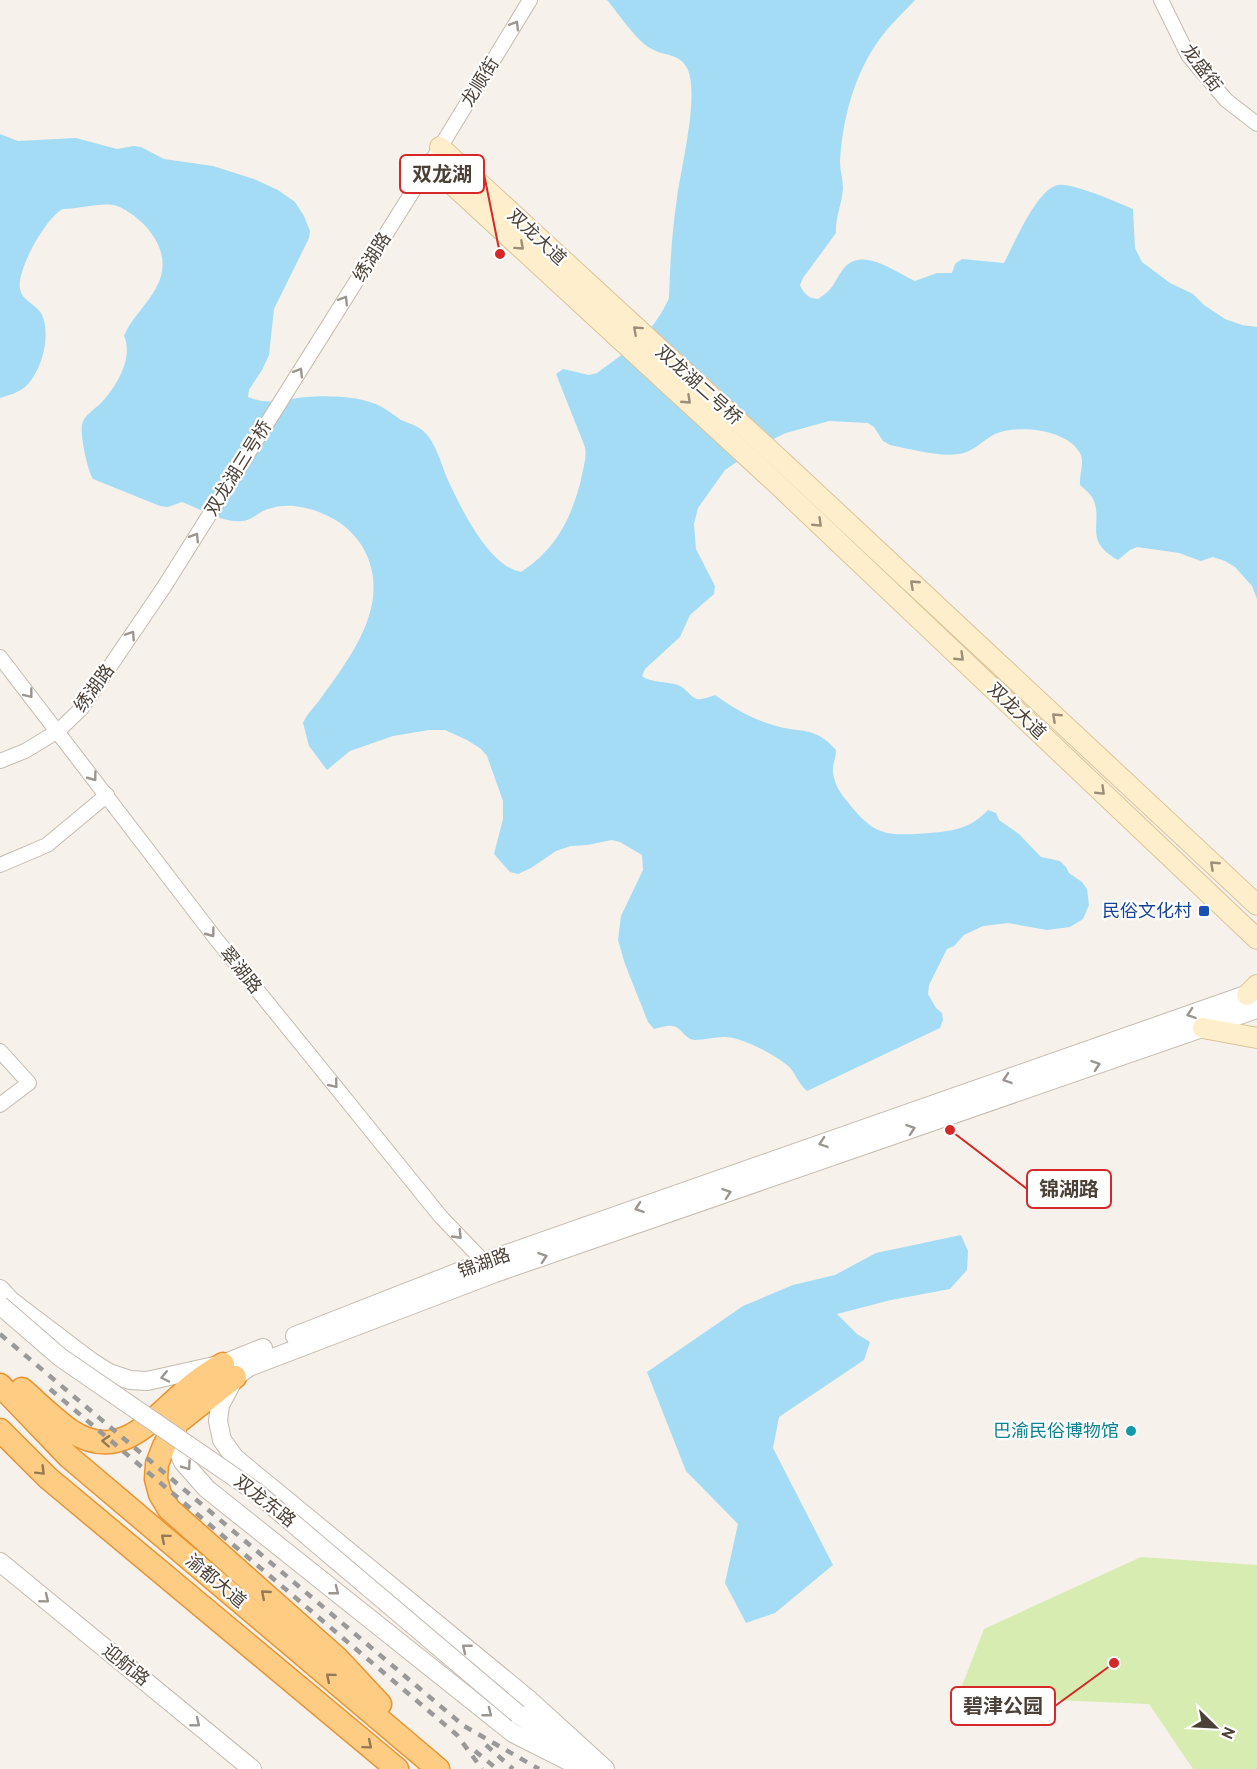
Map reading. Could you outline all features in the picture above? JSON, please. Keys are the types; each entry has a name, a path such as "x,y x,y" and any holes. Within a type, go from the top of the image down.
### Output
{"highway":[{"path":"0,1371 70,1430 85,1438 118,1441 148,1426 185,1390 229,1371"},
{"path":"229,1371 177,1424 164,1446 157,1464 156,1479 160,1494 169,1509 338,1658 439,1769"},
{"name":"渝都大道","path":"0,1385 69,1457 439,1769"},
{"name":"渝都大道","path":"0,1430 48,1478 397,1769"}],"main road":[{"name":"双龙大道","path":"440,147 603,310"},
{"name":"双龙大道","path":"430,164 603,310"},
{"name":"双龙湖二号桥","path":"603,310 789,468"},
{"name":"双龙湖二号桥","path":"603,310 776,483"},
{"name":"双龙大道","path":"789,468 1257,905"},
{"name":"双龙大道","path":"776,483 1257,939"},
{"path":"1239,888 1257,897"},
{"path":"1242,925 1257,949"},
{"path":"1203,1028 1257,1038"}],"street":[{"name":"龙顺街","path":"430,164 530,0"},
{"name":"龙盛街","path":"1161,0 1188,55 1226,100 1257,124"},
{"name":"绣湖路","path":"313,350 430,164"},
{"name":"双龙湖三号桥","path":"164,587 313,350"},
{"name":"绣湖路","path":"0,762 25,751 58,731 81,709 164,587"},
{"name":"翠湖路","path":"0,657 216,939 441,1217 490,1268"},
{"path":"0,865 47,845 106,795"},
{"name":"锦湖路","path":"0,1289 10,1301 90,1361 130,1380 147,1381 229,1371 490,1268 1254,995"},
{"name":"锦湖路","path":"490,1268 1203,1028 1254,995"},
{"path":"0,1051 29,1083 0,1105"},
{"name":"双龙东路","path":"0,1305 60,1357 255,1492 518,1714 597,1769"},
{"path":"229,1371 218,1421 222,1440 235,1458 527,1698 605,1769"},
{"path":"177,1424 176,1446 183,1462 207,1489 513,1733 584,1769"},
{"name":"迎航路","path":"0,1562 252,1769"}],"green space":[{"path":"1141,1557 1257,1565 1257,1769 1193,1769 1149,1704 958,1696 984,1629"}],"water":[{"path":"607,0 915,0 870,53 855,88 842,143 840,161 843,188 836,233 800,285 809,297 818,299 824,295 845,267 861,260 880,264 915,281 937,273 952,273 955,264 962,259 1004,263 1034,206 1050,189 1064,185 1133,209 1135,248 1142,262 1170,283 1193,294 1204,305 1225,319 1257,327 1257,599 1252,586 1235,567 1213,557 1201,561 1179,553 1137,547 1118,560 1107,553 1097,538 1096,508 1093,499 1080,485 1082,461 1080,453 1064,438 1029,429 1016,429 995,434 973,449 951,455 890,445 883,441 874,427 868,423 829,421 786,433 765,443 725,470 698,508 694,524 696,549 715,586 714,594 690,615 680,637 645,669 642,676 649,680 678,685 697,699 715,695 758,720 783,728 814,733 821,737 836,750 833,772 844,798 866,822 882,832 930,833 962,828 988,810 996,813 999,820 1019,834 1041,857 1060,861 1069,873 1082,882 1087,889 1089,905 1083,919 1070,927 1047,930 1008,923 983,926 964,935 954,946 947,949 929,985 928,994 936,1008 942,1013 943,1020 940,1028 807,1091 787,1065 765,1051 739,1039 723,1037 695,1040 688,1038 678,1028 668,1026 654,1029 648,1022 618,940 621,916 643,870 642,855 612,840 571,846 556,851 518,874 510,872 494,854 503,819 503,801 487,756 467,740 445,730 429,730 393,736 350,751 327,770 309,746 303,723 345,663 366,626 372,606 374,586 371,566 362,546 349,530 324,514 294,506 270,508 245,521 227,520 182,502 168,507 160,506 93,479 84,452 83,421 118,381 127,354 124,336 155,290 162,272 163,262 158,244 141,221 116,206 101,205 63,209 49,222 27,258 20,281 21,293 41,313 44,321 46,331 44,352 36,372 25,387 0,398 0,134 18,141 76,138 117,149 141,147 164,159 213,166 254,179 278,190 295,202 310,231 309,238 274,309 269,355 249,390 248,397 264,401 315,396 355,398 374,403 401,420 420,428 427,434 434,446 447,478 476,533 497,559 521,572 553,543 567,520 581,480 586,455 585,447 556,374 563,369 589,375 597,373 629,349 648,331 669,298 674,223 688,133 691,82 688,70 681,60 655,51 644,44"},
{"path":"961,1235 968,1251 967,1270 950,1289 891,1300 837,1314 857,1334 870,1342 864,1360 779,1417 773,1448 833,1565 775,1613 746,1623 725,1583 738,1524 686,1471 647,1372 743,1306 793,1285 835,1275 876,1253"}],"railway":[{"path":"0,1334 464,1726 539,1769"},
{"path":"50,1389 457,1735 482,1769"},
{"path":"486,1745 513,1769"},
{"path":"475,1751 497,1769"}],"place":[{"name":"双龙湖","path":"500,254"},
{"name":"民俗文化村","path":"1204,911"},
{"name":"锦湖路","path":"950,1130"},
{"name":"巴渝民俗博物馆","path":"1131,1431"},
{"name":"碧津公园","path":"1114,1663"}]}
